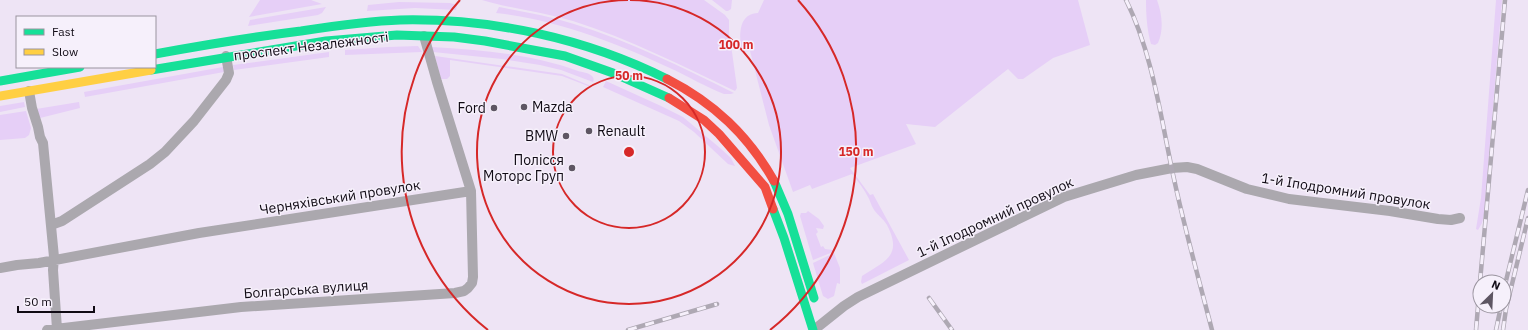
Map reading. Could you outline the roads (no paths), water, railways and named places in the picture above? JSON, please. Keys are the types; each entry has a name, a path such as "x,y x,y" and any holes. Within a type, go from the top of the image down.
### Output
{"main road":[{"name":"проспект Незалежності","path":"156,54 321,28 400,20 461,23 512,29 552,36 604,52 651,71 681,85 718,110 738,130 766,168 784,203 818,323"},
{"name":"проспект Незалежності","path":"0,96 226,56 326,41 397,35 485,41 514,45 565,56 613,72 670,98 704,120 719,134 765,187 818,323"},
{"path":"0,81 74,68"}],"street":[{"path":"424,36 436,82 471,191"},
{"path":"51,225 62,221 166,152 194,121 226,80 229,73 226,56"},
{"path":"29,91 32,108 43,143 51,225 53,261 52,329"},
{"name":"1-й Іподромний провулок","path":"818,323 868,292 1064,197 1136,175 1172,168 1187,167 1197,169 1247,189 1282,198 1390,211 1438,219 1451,220 1460,218"},
{"name":"Черняхівський провулок","path":"0,268 53,261 199,233 471,191"},
{"name":"Болгарська вулиця","path":"52,329 241,307 455,293 464,291 470,286 473,277 471,191"}],"railway":[{"path":"1126,0 1143,42 1150,65 1178,198 1212,330"},
{"path":"1481,274 1505,0"},
{"path":"1508,274 1528,190"},
{"path":"1503,330 1506,309 1528,218"},
{"path":"929,298 952,330"},
{"path":"628,330 717,304"},
{"path":"1476,330 1477,314"},
{"path":"1496,330 1499,314"}],"place":[{"name":"Mazda","path":"524,107"},
{"name":"Ford","path":"494,108"},
{"name":"Renault","path":"589,131"},
{"name":"BMW","path":"566,136"},
{"name":"Полісся Моторс Груп","path":"572,168"}]}
